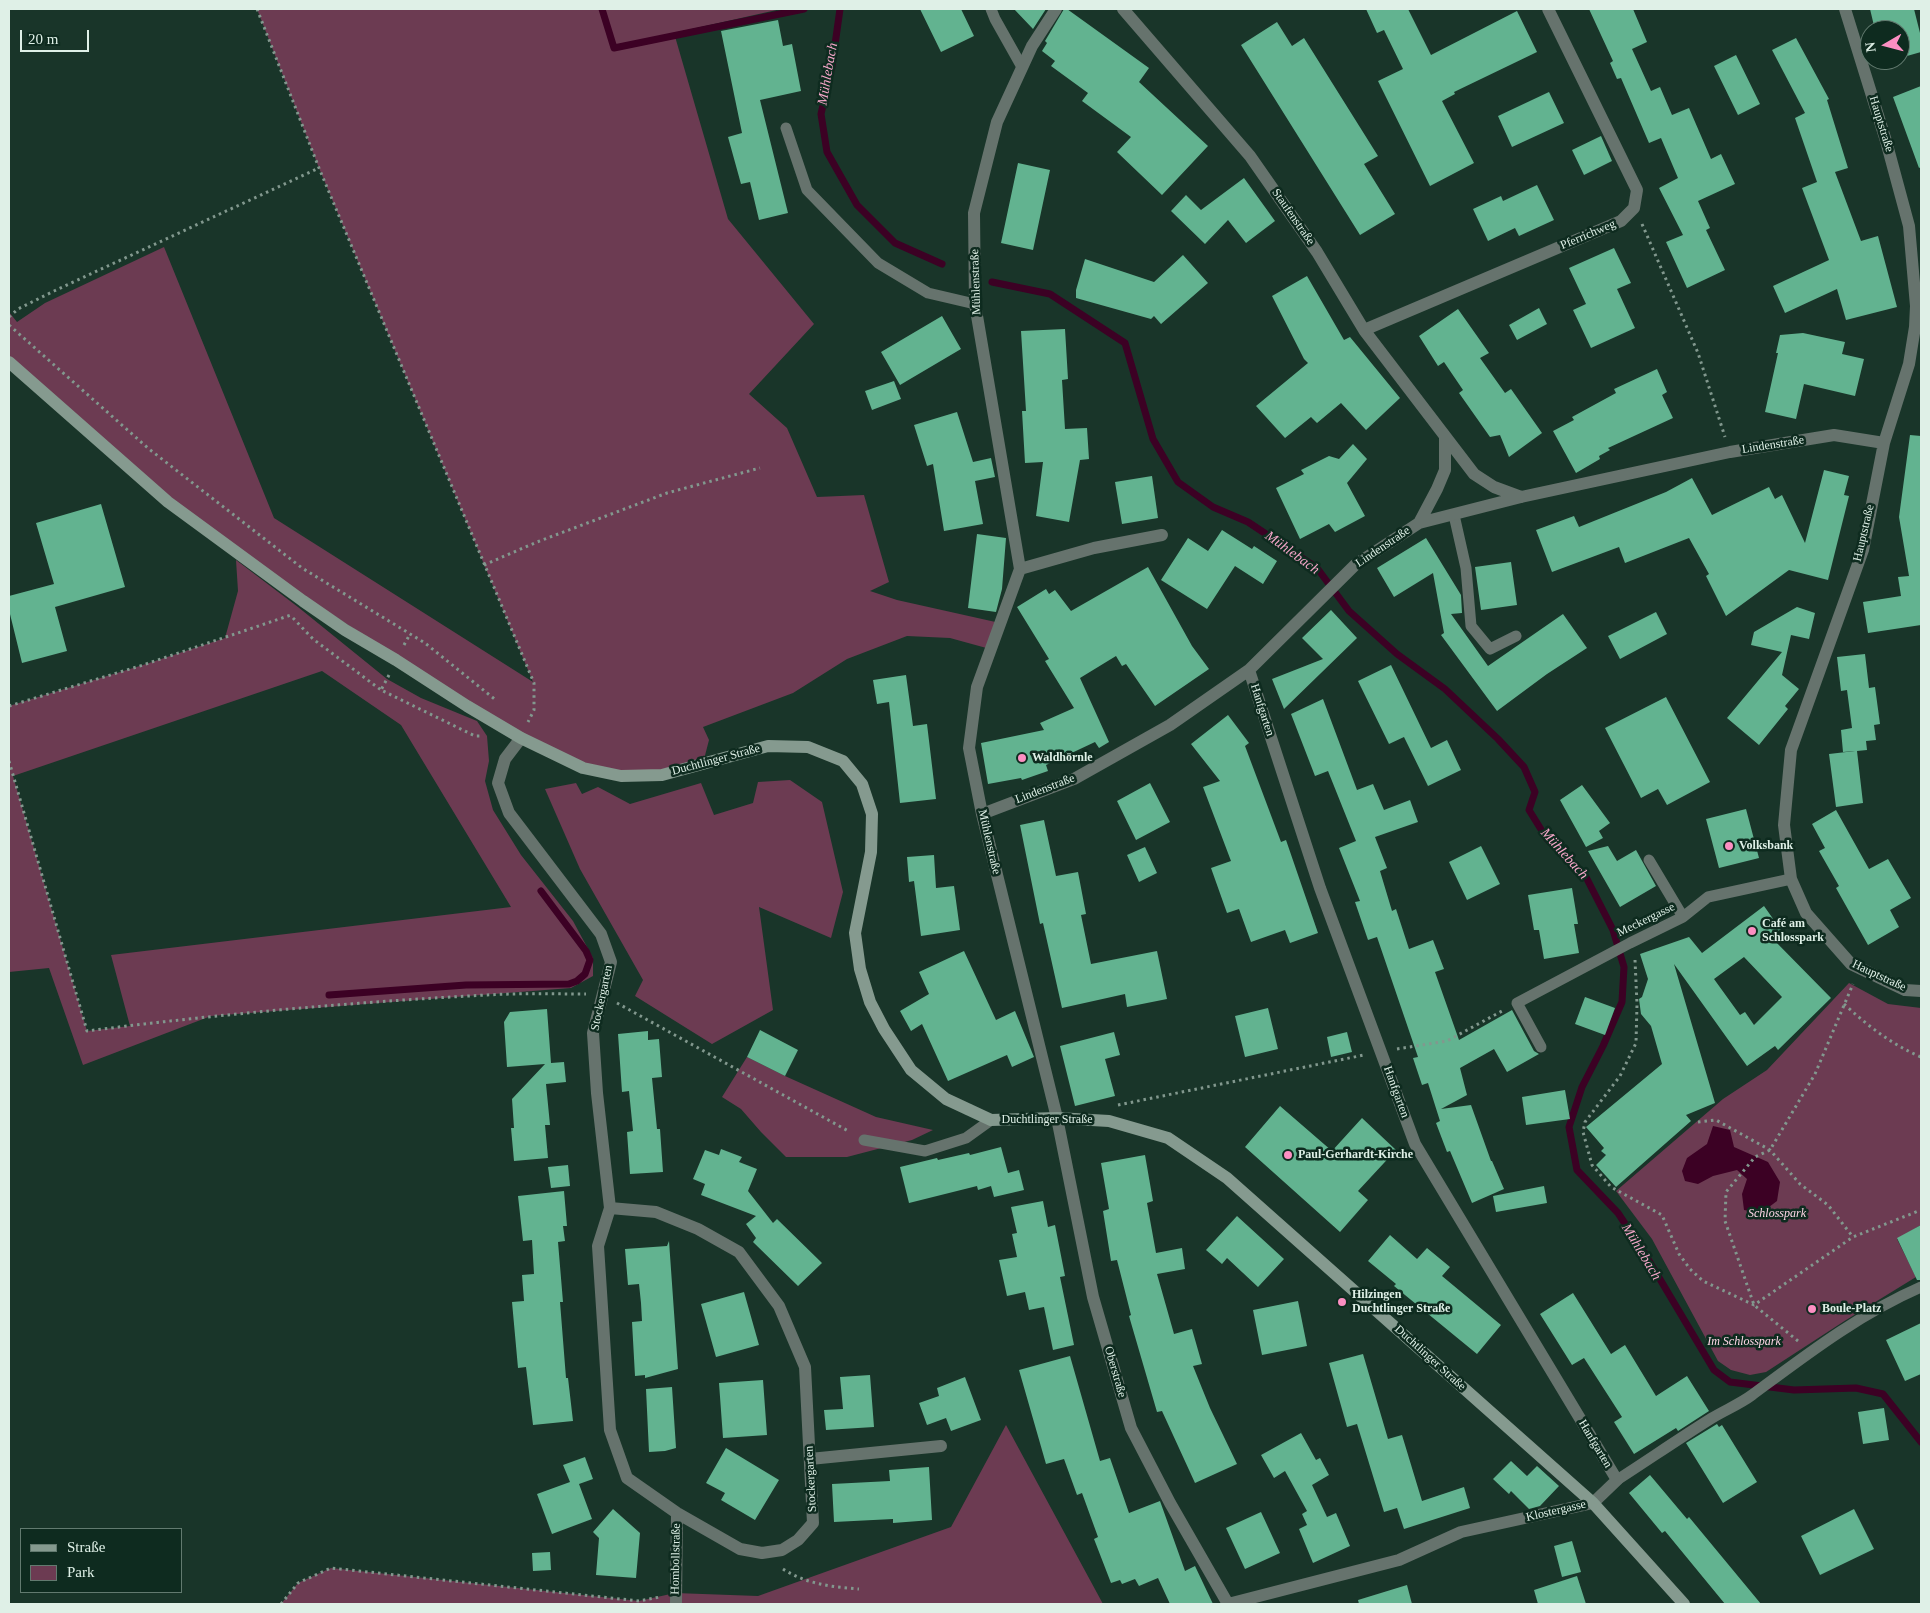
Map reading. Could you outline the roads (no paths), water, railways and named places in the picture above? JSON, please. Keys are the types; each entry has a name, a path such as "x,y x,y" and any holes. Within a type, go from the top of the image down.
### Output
{"main road":[{"name":"Duchtlinger Straße","path":"9,362 168,502 303,601 345,630 521,738 583,768 621,776 662,774 768,746 808,747 843,761 862,784 872,814 871,852 855,933 860,969 870,1002 884,1029 911,1070 946,1099 991,1120 1057,1118 1109,1121 1168,1138 1227,1178 1593,1502 1684,1604"}],"street":[{"name":"Mühlenstraße","path":"1056,9 1032,46 997,122 974,213 974,304 1020,569 977,687 969,748 982,814 1057,1118"},
{"name":"Staufenstraße","path":"1123,9 1250,156 1317,252 1364,330 1474,474 1494,487 1521,497"},
{"name":"Pferrichweg","path":"1364,330 1621,221 1634,208 1637,190 1548,9"},
{"name":"Hauptstraße","path":"1845,9 1886,141 1909,226 1916,306 1915,365 1884,443 1863,550 1791,750 1784,825 1791,879 1806,913 1850,964 1859,970 1905,990 1921,991"},
{"name":"Lindenstraße","path":"982,814 1074,779 1170,725 1249,670 1355,565 1419,523 1521,497 1730,452 1834,435 1884,443"},
{"path":"1419,523 1445,470 1446,437"},
{"path":"1020,569 1094,548 1162,535"},
{"name":"Hanfgarten","path":"1249,670 1320,888 1415,1144 1617,1480"},
{"name":"Stockergarten","path":"521,738 505,759 498,783 509,813 601,934 611,962 601,994 593,1033 597,1093 610,1208 598,1246 610,1430 628,1478 677,1513 740,1549 762,1553 782,1550 798,1540 813,1523 805,1367 779,1306 740,1252 698,1229 656,1212 610,1208"},
{"name":"Oberstraße","path":"1057,1118 1093,1297 1131,1428 1170,1503 1228,1604"},
{"path":"810,1459 941,1446"},
{"name":"Klostergasse","path":"1228,1604 1399,1560 1461,1532 1593,1502 1617,1480"},
{"name":"Hombollstraße","path":"676,1599 677,1513"}],"lane":[{"path":"991,9 994,20 1022,67"},
{"path":"786,128 807,190 878,263 928,293 974,304"},
{"path":"1454,515 1466,568 1471,626 1490,649 1516,636"},
{"path":"1649,860 1683,917"},
{"name":"Meckergasse","path":"1541,1047 1517,1003 1631,942 1683,917 1708,898 1791,879"},
{"path":"864,1140 925,1151 966,1138 991,1120"},
{"name":"Klostergasse","path":"1617,1480 1713,1418 1750,1397 1810,1351 1893,1299 1921,1287"}],"waterway":[{"path":"602,9 614,48 804,9"},
{"name":"Mühlebach","path":"840,9 832,66 821,114 827,152 857,205 895,243 942,264"},
{"name":"Mühlebach","path":"992,282 1050,294 1125,343 1153,439 1178,482 1213,507 1248,522 1317,568 1349,611 1397,654 1445,689 1498,739 1524,767 1535,792 1529,810 1547,839 1586,877 1613,930 1624,967 1622,1002 1603,1046 1582,1087 1569,1127 1577,1170 1618,1213 1645,1254 1714,1370 1730,1382 1794,1390 1856,1388 1883,1394 1921,1442"},
{"path":"329,995 466,985 569,984 577,981 585,974 590,960 586,951 541,891"}],"place":[{"name":"Waldhörnle","path":"1022,758"},
{"name":"Volksbank","path":"1729,846"},
{"name":"Café am Schlosspark","path":"1752,931"},
{"name":"Paul-Gerhardt-Kirche","path":"1288,1155"},
{"name":"Hilzingen Duchtlinger Straße","path":"1342,1302"},
{"name":"Boule-Platz","path":"1812,1309"}],"park label":[{"name":"Schlosspark","path":"1777,1214"},
{"name":"Im Schlosspark","path":"1744,1342"}]}
